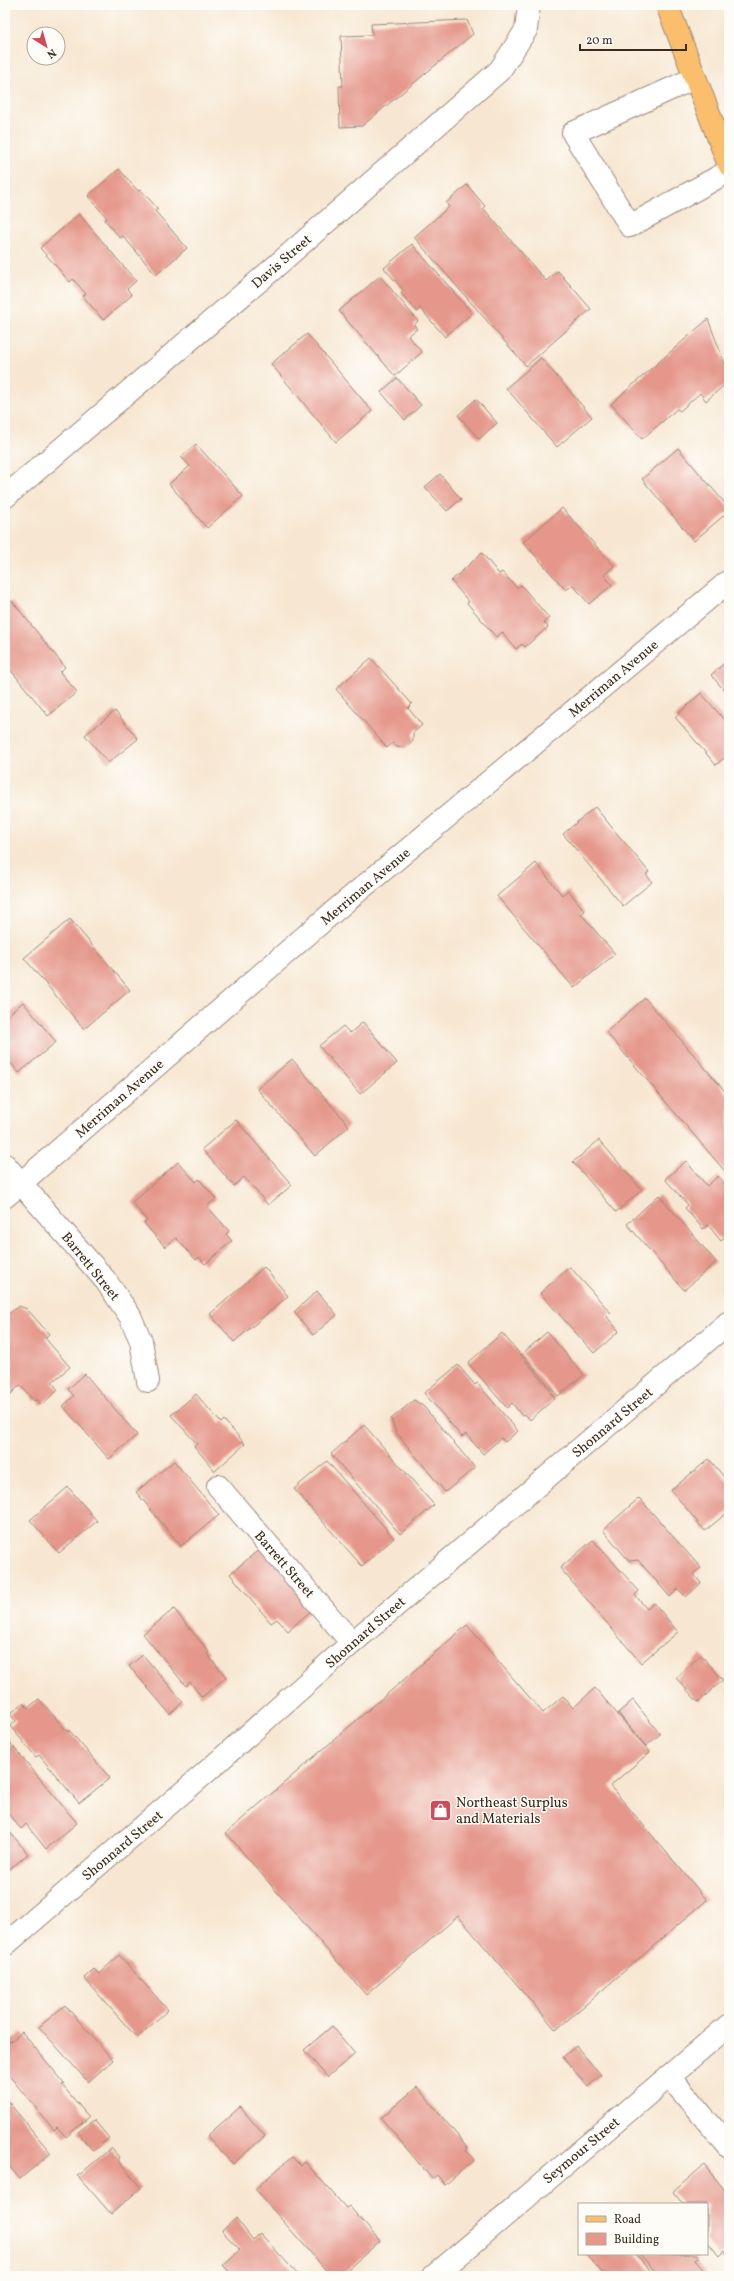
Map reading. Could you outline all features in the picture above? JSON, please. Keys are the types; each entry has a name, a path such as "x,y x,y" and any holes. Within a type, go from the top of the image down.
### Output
{"main road":[{"path":"667,5 729,165"}],"street":[{"name":"Davis Street","path":"5,497 266,275 500,70 526,30 529,5"},
{"path":"695,78 573,133 630,226 729,170"},
{"name":"Merriman Avenue","path":"13,1191 332,913 729,581"},
{"name":"Barrett Street","path":"5,1166 13,1191 106,1281 130,1316 141,1340 148,1381"},
{"name":"Shonnard Street","path":"5,1944 203,1775 352,1642 729,1322"},
{"name":"Barrett Street","path":"218,1486 352,1642"},
{"name":"Seymour Street","path":"434,2276 729,2025"},
{"path":"669,2076 729,2147"}],"building":[{"path":"467,20 473,34 362,126 340,127 339,86 343,86 341,36 372,35 371,24"},
{"path":"119,169 138,191 141,190 158,209 155,211 187,248 156,275 123,236 120,238 105,220 107,218 88,196"},
{"path":"467,185 485,206 483,208 546,281 558,271 591,309 526,366 414,237 449,207 446,203"},
{"path":"79,214 136,281 127,289 132,295 103,320 83,296 86,294 73,279 70,282 40,248"},
{"path":"412,244 472,313 445,337 420,308 417,312 401,293 404,291 384,268"},
{"path":"380,276 418,321 414,325 417,329 408,336 422,352 395,376 339,311"},
{"path":"708,319 729,375 729,381 706,401 700,393 680,411 677,409 642,439 611,404"},
{"path":"307,334 372,411 336,442 271,364"},
{"path":"541,358 592,417 557,447 506,388"},
{"path":"397,378 421,405 405,420 381,392"},
{"path":"476,399 497,423 479,439 458,415"},
{"path":"196,444 243,496 207,528 169,484 190,466 181,457"},
{"path":"678,448 729,508 729,511 694,541 642,479"},
{"path":"440,474 461,499 447,511 425,487"},
{"path":"562,508 614,566 604,575 612,585 589,604 573,585 566,590 523,542"},
{"path":"482,553 499,574 502,572 517,588 521,585 549,618 544,622 548,627 525,647 522,644 516,649 502,632 496,637 467,603 469,602 451,581"},
{"path":"12,601 65,667 60,672 77,692 48,716 5,663 5,607"},
{"path":"371,658 412,704 408,708 422,725 413,733 413,741 405,748 397,747 393,743 387,748 336,689"},
{"path":"729,659 729,696 711,675"},
{"path":"701,693 729,725 729,754 716,765 675,717"},
{"path":"115,711 138,739 108,763 85,735"},
{"path":"595,807 649,872 646,874 652,882 623,906 563,834"},
{"path":"536,863 562,895 568,890 585,911 581,914 615,954 574,988 497,896"},
{"path":"70,919 130,990 84,1029 24,958"},
{"path":"645,998 729,1096 729,1176 606,1032"},
{"path":"23,1002 56,1042 19,1073 5,1056 5,1018"},
{"path":"363,1022 397,1063 360,1094 319,1046 343,1026 350,1033"},
{"path":"292,1059 349,1126 315,1156 257,1089"},
{"path":"236,1120 292,1185 268,1205 244,1177 234,1186 202,1149"},
{"path":"599,1140 642,1190 616,1212 573,1162"},
{"path":"686,1161 707,1186 718,1176 729,1189 729,1234 721,1241 708,1225 703,1229 685,1208 688,1205 665,1179"},
{"path":"178,1162 196,1182 199,1179 216,1199 207,1206 229,1231 226,1234 232,1241 205,1264 199,1257 196,1260 176,1238 165,1247 144,1223 147,1221 132,1202"},
{"path":"659,1195 716,1262 684,1290 627,1224"},
{"path":"264,1267 288,1296 234,1342 210,1314"},
{"path":"570,1267 611,1313 607,1317 619,1331 594,1353 540,1293"},
{"path":"317,1291 337,1315 313,1335 294,1312"},
{"path":"19,1306 27,1309 49,1334 45,1338 70,1367 52,1382 58,1390 41,1405 37,1399 34,1401 20,1385 10,1395 5,1389 5,1315 6,1316"},
{"path":"547,1332 584,1375 558,1396 522,1354"},
{"path":"502,1333 551,1391 550,1392 555,1398 530,1420 525,1414 522,1416 512,1403 507,1408 468,1363"},
{"path":"458,1365 475,1385 477,1383 518,1431 505,1442 501,1438 483,1454 466,1434 462,1437 424,1393"},
{"path":"85,1374 137,1435 109,1459 63,1406 74,1396 68,1389"},
{"path":"196,1394 221,1423 224,1420 245,1444 215,1471 194,1446 197,1444 171,1415"},
{"path":"414,1400 424,1407 475,1468 445,1492 396,1432 391,1419"},
{"path":"364,1425 434,1505 400,1534 331,1454"},
{"path":"709,1459 729,1483 729,1511 705,1531 671,1490"},
{"path":"174,1461 219,1515 181,1546 136,1492"},
{"path":"327,1461 394,1538 362,1566 294,1489"},
{"path":"68,1487 97,1521 59,1553 30,1520"},
{"path":"639,1498 701,1568 693,1574 701,1583 686,1597 678,1589 670,1597 638,1560 629,1561 603,1530"},
{"path":"593,1540 639,1591 635,1595 647,1609 654,1603 678,1632 641,1663 560,1568"},
{"path":"262,1547 314,1608 288,1631 277,1619 271,1623 230,1574"},
{"path":"174,1609 209,1652 207,1654 226,1677 202,1697 190,1682 186,1686 143,1634"},
{"name":"Northeast Surplus and Materials","path":"467,1625 543,1713 563,1696 573,1708 595,1688 650,1752 610,1786 707,1900 556,2030 458,1916 366,1995 226,1833"},
{"path":"143,1655 183,1702 170,1714 129,1666"},
{"path":"701,1655 723,1680 698,1702 676,1678"},
{"path":"39,1699 68,1732 69,1730 110,1778 79,1803 39,1755 36,1757 10,1726 16,1721 10,1714 23,1703 28,1708"},
{"path":"633,1700 660,1734 646,1746 618,1713"},
{"path":"11,1744 77,1823 46,1849 26,1824 21,1829 5,1810 5,1749"},
{"path":"5,1826 28,1854 5,1873"},
{"path":"119,1955 168,2010 137,2038 84,1978 94,1969 99,1974"},
{"path":"65,2005 113,2060 88,2082 39,2027"},
{"path":"332,2026 355,2054 327,2077 304,2050"},
{"path":"22,2032 65,2084 62,2085 89,2117 66,2137 57,2127 54,2130 6,2072 8,2071 5,2067 5,2046"},
{"path":"576,2046 601,2075 588,2087 563,2057"},
{"path":"417,2087 468,2148 466,2150 474,2160 445,2185 437,2175 432,2179 381,2118"},
{"path":"5,2098 51,2153 20,2179 5,2161"},
{"path":"240,2107 265,2136 233,2164 207,2136"},
{"path":"94,2120 109,2138 93,2151 78,2132"},
{"path":"111,2148 120,2158 118,2160 141,2188 111,2214 78,2176"},
{"path":"292,2157 301,2166 305,2162 346,2208 349,2206 380,2241 340,2276 331,2276 255,2189"},
{"path":"704,2165 729,2195 729,2257 724,2251 719,2256 708,2242 708,2203 682,2203 673,2192"},
{"path":"236,2218 253,2240 260,2233 299,2276 233,2276 223,2265 240,2250 222,2231"},
{"path":"587,2255 637,2255 655,2276 605,2276"},
{"path":"641,2255 697,2255 699,2257 695,2260 706,2273 703,2276 659,2276"}],"place":[{"name":"Northeast Surplus and Materials","path":"441,1810"}]}
